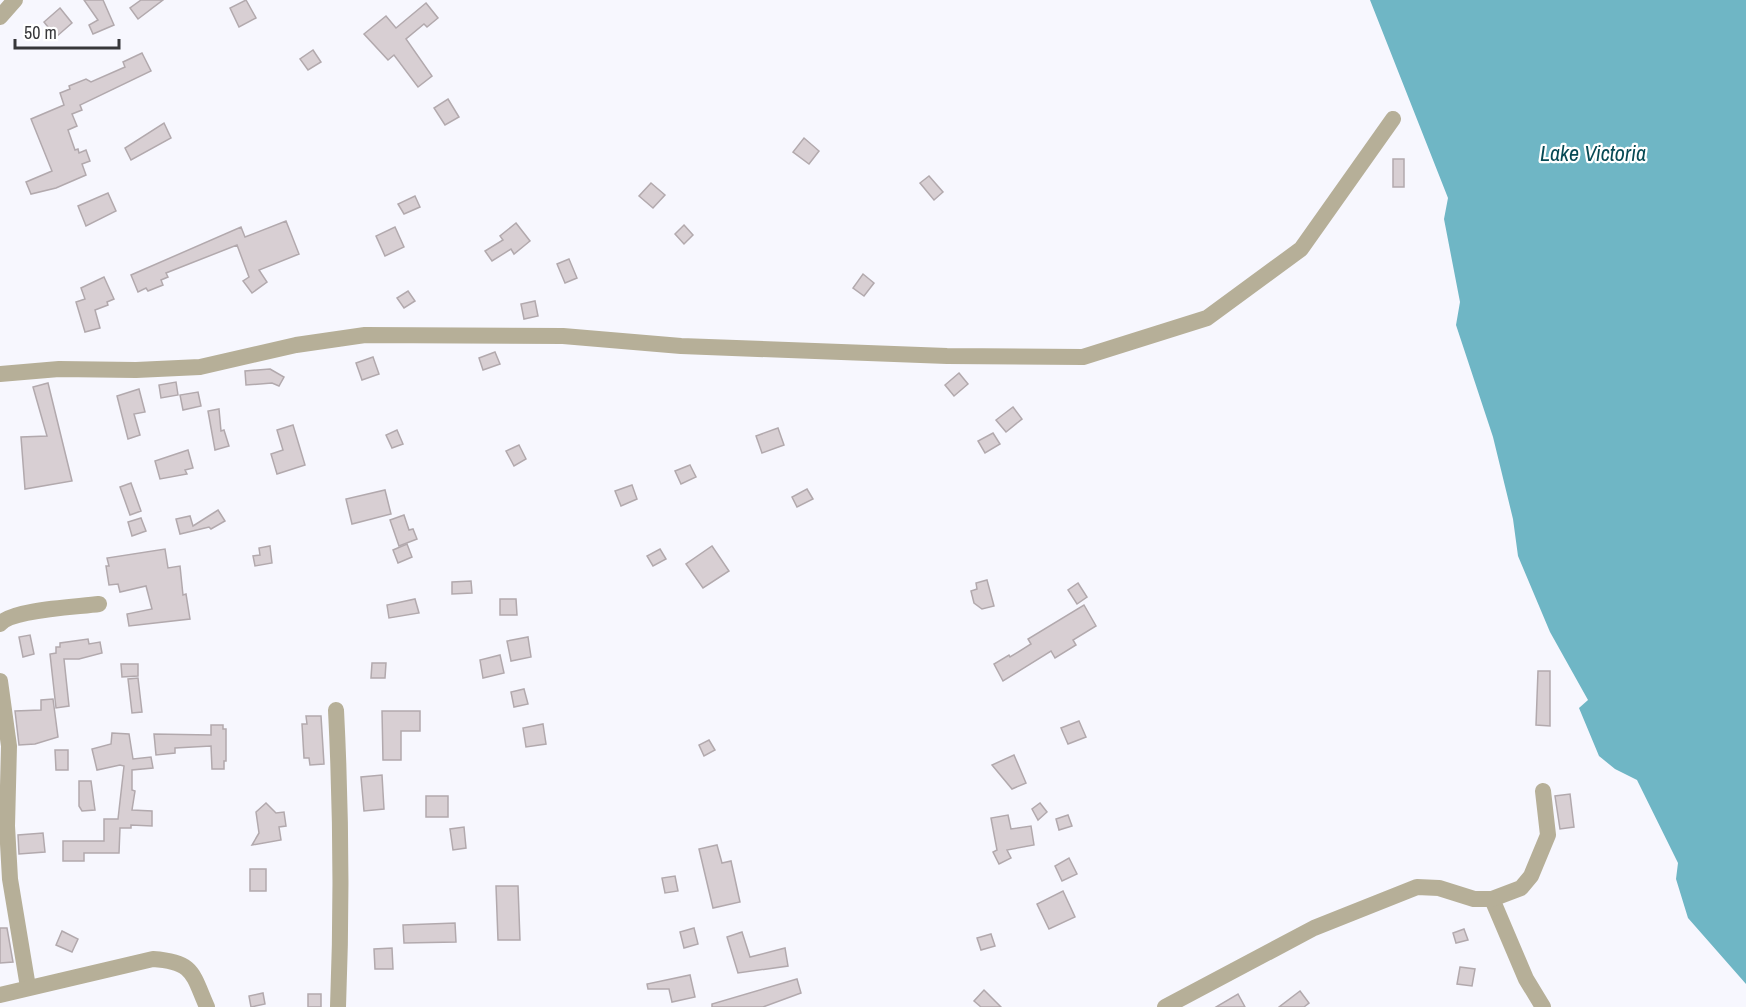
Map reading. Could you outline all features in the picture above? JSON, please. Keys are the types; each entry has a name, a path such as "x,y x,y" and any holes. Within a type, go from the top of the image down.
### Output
{"street":[{"path":"0,17 15,0"},
{"path":"0,374 59,369 136,370 200,367 296,345 365,335 563,336 681,346 936,356 1083,357 1207,318 1301,249 1393,119"},
{"path":"0,624 4,619 26,614 99,604"},
{"path":"0,681 9,746 7,826 10,879 28,987"},
{"path":"336,710 340,794 341,940 338,1007"},
{"path":"1165,1007 1314,928 1417,887 1440,888 1474,899 1492,899 1521,888 1531,876 1548,834 1543,791"},
{"path":"1492,899 1527,979 1543,1007"},
{"path":"0,995 123,964 153,959 174,961 189,968 207,1007"}],"water":[{"name":"Lake Victoria","path":"1370,0 1746,0 1746,984 1688,918 1676,879 1678,863 1637,780 1615,769 1599,756 1579,708 1588,700 1550,632 1518,556 1513,519 1493,437 1456,325 1460,302 1444,219 1448,198"}],"building":[{"path":"84,0 103,0 114,25 93,34 89,25 98,20"},
{"path":"141,0 163,0 138,19 130,8"},
{"path":"246,0 256,18 239,27 230,8"},
{"path":"426,3 438,18 427,27 424,24 406,39 432,76 418,87 394,55 388,60 364,34 386,16 396,28"},
{"path":"60,8 72,23 56,37 44,22"},
{"path":"313,50 321,62 308,70 300,59"},
{"path":"142,53 151,71 80,105 82,110 72,114 77,126 68,130 75,150 78,149 79,153 86,150 90,161 82,164 86,175 56,188 31,194 26,182 52,171 31,119 64,105 60,93 70,89 69,86 86,79 91,82 125,67 123,62"},
{"path":"448,99 459,117 445,125 434,108"},
{"path":"164,123 171,138 131,160 125,148"},
{"path":"804,138 819,151 809,164 793,152"},
{"path":"1393,159 1404,159 1404,187 1393,187"},
{"path":"929,176 943,192 934,200 920,183"},
{"path":"651,183 665,195 653,208 639,196"},
{"path":"108,193 116,211 86,226 78,206"},
{"path":"415,196 420,207 404,214 398,204"},
{"path":"286,221 299,254 259,270 267,282 252,293 243,281 249,277 237,245 166,273 168,277 161,280 163,285 138,292 131,275 241,227 245,237"},
{"path":"516,223 530,241 514,254 511,249 492,261 485,251 503,240 500,236"},
{"path":"684,225 693,235 684,244 675,234"},
{"path":"395,227 404,247 385,256 376,236"},
{"path":"569,259 577,278 565,283 557,264"},
{"path":"863,274 874,283 864,296 853,288"},
{"path":"104,277 114,299 107,302 108,305 95,310 100,328 85,332 76,302 85,299 81,288"},
{"path":"408,291 415,301 404,308 397,298"},
{"path":"535,301 538,316 524,319 521,304"},
{"path":"495,352 500,364 483,370 479,358"},
{"path":"373,357 379,374 362,380 356,363"},
{"path":"270,369 284,377 279,386 272,383 246,385 245,371"},
{"path":"959,373 968,384 954,396 945,385"},
{"path":"176,382 178,395 161,398 159,385"},
{"path":"48,383 72,481 25,489 21,437 47,436 33,387"},
{"path":"139,389 145,412 134,414 140,435 128,439 117,396"},
{"path":"198,392 201,406 183,410 180,395"},
{"path":"1013,407 1022,419 1006,432 996,420"},
{"path":"219,409 221,431 224,430 229,446 215,450 208,411"},
{"path":"293,425 305,465 277,474 271,454 283,450 277,430"},
{"path":"778,428 784,445 762,453 756,436"},
{"path":"397,430 403,444 392,448 386,435"},
{"path":"993,433 1000,444 985,453 978,441"},
{"path":"519,445 526,459 514,466 506,451"},
{"path":"188,450 193,468 185,470 187,474 160,479 155,461"},
{"path":"690,465 696,477 681,484 675,471"},
{"path":"131,483 141,511 130,515 120,487"},
{"path":"632,485 637,499 621,506 615,491"},
{"path":"807,489 813,499 797,507 792,497"},
{"path":"385,490 391,514 352,524 346,499"},
{"path":"218,510 225,521 211,529 209,527 180,534 176,519 190,516 193,526"},
{"path":"404,515 409,530 413,529 417,539 399,546 390,520"},
{"path":"141,518 146,531 132,536 128,522"},
{"path":"407,544 412,557 398,563 393,550"},
{"path":"270,546 272,563 255,566 253,556 260,555 259,548"},
{"path":"712,546 729,571 703,588 686,564"},
{"path":"165,549 168,568 180,566 183,595 186,594 190,619 129,626 127,614 152,609 146,586 120,592 118,584 109,585 107,558"},
{"path":"660,549 666,559 653,566 647,556"},
{"path":"987,580 994,606 982,609 974,603 971,591 977,589 976,583"},
{"path":"471,581 472,593 452,594 452,582"},
{"path":"1078,583 1087,597 1077,604 1068,590"},
{"path":"415,599 419,613 389,618 387,605"},
{"path":"500,599 516,599 517,615 500,615"},
{"path":"1084,605 1096,626 1073,640 1076,645 1055,658 1051,651 1003,681 994,664 1031,644 1028,639"},
{"path":"30,635 34,654 23,657 19,637"},
{"path":"528,637 531,657 511,661 507,641"},
{"path":"88,639 89,644 100,642 102,653 79,659 64,659 69,706 56,708 50,654 56,653 56,647 60,647 60,643"},
{"path":"500,655 504,673 483,678 480,660"},
{"path":"372,663 386,663 385,678 371,678"},
{"path":"121,664 138,664 138,676 122,677"},
{"path":"1538,671 1550,671 1550,726 1536,725"},
{"path":"138,678 142,712 132,713 128,679"},
{"path":"524,689 528,704 514,707 511,692"},
{"path":"53,699 58,737 35,744 19,745 15,711 41,710 41,700"},
{"path":"382,711 420,711 420,731 401,731 401,760 383,760"},
{"path":"306,716 321,716 324,764 310,765 309,758 304,758 302,724 307,724"},
{"path":"1079,721 1086,737 1068,744 1061,728"},
{"path":"543,724 546,744 526,747 523,728"},
{"path":"211,725 223,725 223,729 226,729 224,769 212,769 211,746 175,748 175,753 156,755 154,734 211,735"},
{"path":"112,733 129,734 133,759 151,757 153,768 132,770 132,790 135,791 132,810 152,811 152,826 131,825 131,828 120,828 119,853 84,853 84,861 63,861 63,841 104,841 104,819 118,819 124,766 97,770 92,749 111,744"},
{"path":"709,740 715,750 704,756 699,745"},
{"path":"55,750 68,750 68,770 56,770"},
{"path":"1014,755 1026,783 1012,789 992,765"},
{"path":"382,775 384,809 364,811 361,777"},
{"path":"79,781 91,781 95,810 82,811 79,806"},
{"path":"1570,794 1574,827 1560,829 1555,796"},
{"path":"426,796 448,796 448,817 426,817"},
{"path":"266,803 276,813 284,812 286,826 279,827 281,840 252,845 259,833 256,812"},
{"path":"1040,803 1047,812 1038,820 1032,809"},
{"path":"1008,815 1011,829 1031,826 1034,845 1007,850 1011,858 999,864 993,852 997,850 991,818"},
{"path":"1068,815 1072,826 1059,830 1056,819"},
{"path":"464,827 466,848 453,850 450,829"},
{"path":"43,833 45,852 19,854 18,835"},
{"path":"717,845 722,863 731,861 740,902 713,908 699,849"},
{"path":"1069,858 1077,874 1062,881 1055,866"},
{"path":"250,869 266,869 266,891 250,891"},
{"path":"675,876 678,891 665,893 662,878"},
{"path":"496,886 518,886 520,940 498,940"},
{"path":"1063,891 1075,917 1049,929 1037,904"},
{"path":"455,923 456,942 404,943 403,925"},
{"path":"0,928 7,928 13,962 0,963"},
{"path":"694,928 698,944 684,948 680,932"},
{"path":"1464,929 1468,940 1456,943 1453,933"},
{"path":"62,931 78,939 72,952 56,945"},
{"path":"742,932 750,957 785,948 788,966 738,973 727,937"},
{"path":"991,934 995,946 981,950 977,938"},
{"path":"392,948 393,969 375,969 374,949"},
{"path":"1460,967 1475,969 1472,986 1457,984"},
{"path":"690,975 695,997 672,1002 669,989 648,989 647,984"},
{"path":"797,979 801,993 763,1007 712,1007 712,1004"},
{"path":"984,990 1001,1007 981,1007 974,1001"},
{"path":"1300,991 1309,1003 1304,1007 1279,1007"},
{"path":"263,993 265,1004 251,1007 249,996"},
{"path":"308,994 321,994 321,1007 308,1007"},
{"path":"1238,994 1245,1007 1216,1007"}]}
